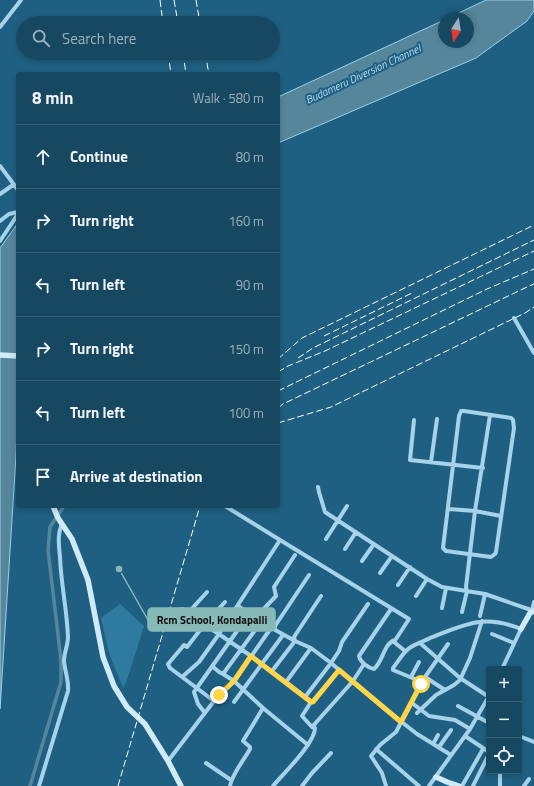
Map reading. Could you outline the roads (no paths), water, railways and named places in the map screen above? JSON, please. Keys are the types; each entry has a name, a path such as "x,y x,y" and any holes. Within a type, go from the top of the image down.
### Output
{"main road":[{"path":"0,355 16,356"},
{"path":"54,508 72,539 88,580 103,657 114,686 127,707 145,724 168,761 181,786"},
{"path":"521,629 532,610"},
{"path":"436,777 460,786"}],"street":[{"path":"0,27 21,0"},
{"path":"0,166 16,188"},
{"path":"0,194 13,185"},
{"path":"0,221 9,214 16,213"},
{"path":"0,241 16,216"},
{"path":"514,318 534,353"},
{"path":"464,411 511,418 513,420 514,428 496,554 491,557 446,551 444,549 453,464 459,413 464,411"},
{"path":"462,612 467,591 466,587 475,511 483,468 490,415"},
{"path":"431,462 437,419"},
{"path":"414,420 410,460 483,468"},
{"path":"318,487 325,512 427,579 446,588 485,594 532,610 534,602"},
{"path":"326,539 347,506"},
{"path":"228,508 409,619 395,640 388,644 383,653 382,659 376,668 373,669 364,664 359,659 359,656 391,609"},
{"path":"449,509 475,511 501,516"},
{"path":"39,786 69,684 64,663 68,638 61,580 59,536 62,524"},
{"path":"345,549 356,532"},
{"path":"182,677 199,662 238,606 260,569 280,540"},
{"path":"362,561 374,544"},
{"path":"255,618 276,596 274,587 295,555"},
{"path":"380,573 392,556"},
{"path":"398,585 410,567"},
{"path":"168,761 214,701 234,681 271,628 275,628 309,575"},
{"path":"416,596 427,579"},
{"path":"442,608 446,588"},
{"path":"188,613 207,592"},
{"path":"480,616 485,594"},
{"path":"272,671 294,641 294,637 321,596"},
{"path":"214,701 169,667 169,662 184,645 187,648 204,624 225,602"},
{"path":"305,697 331,662 342,642 368,604"},
{"path":"238,606 283,635 311,648 331,662 401,722 417,734 451,755"},
{"path":"178,624 182,609 272,671 311,702"},
{"path":"205,712 198,704 194,692 249,614"},
{"path":"416,713 444,690 454,685 460,678 470,658 482,621"},
{"path":"422,682 393,669 405,651 420,643 466,624 482,621 495,621 521,629 503,666"},
{"path":"223,674 261,622"},
{"path":"492,634 514,643"},
{"path":"234,702 283,635"},
{"path":"395,640 394,643 405,651"},
{"path":"420,643 460,678 486,694"},
{"path":"386,786 382,773 371,757 376,749 393,735 425,677 448,644"},
{"path":"286,682 311,648"},
{"path":"411,677 419,662"},
{"path":"312,727 353,681 364,664"},
{"path":"212,666 234,681 263,708 308,745"},
{"path":"274,786 308,745 315,733 316,728 312,727 302,716 311,702 313,702 339,670"},
{"path":"425,677 444,690"},
{"path":"429,786 470,729 486,702"},
{"path":"412,703 428,716 455,720 470,729"},
{"path":"458,706 486,721"},
{"path":"230,786 231,780 250,749 250,747 243,741 263,708"},
{"path":"439,747 451,730"},
{"path":"433,744 438,735"},
{"path":"465,736 486,750"},
{"path":"522,737 534,742"},
{"path":"460,786 483,748"},
{"path":"376,749 419,786"},
{"path":"302,786 331,753"},
{"path":"473,786 486,759"},
{"path":"206,763 231,780"},
{"path":"500,774 500,786"},
{"path":"524,786 529,779"}],"water":[{"name":"Budameru Diversion Channel","path":"486,0 534,0 534,11 527,21 476,58 280,142 280,96 438,23 438,48 474,48 474,12 461,12"},
{"path":"16,226 16,456 0,709 0,248"}],"waterway":[{"path":"30,786 61,682 61,660 48,550 50,527 63,508"}],"railway":[{"path":"160,0 162,16"},
{"path":"174,0 177,16"},
{"path":"196,0 199,16"},
{"path":"169,60 171,72"},
{"path":"184,60 186,72"},
{"path":"206,60 209,72"},
{"path":"280,357 302,338 534,225"},
{"path":"298,358 313,348 534,240"},
{"path":"280,371 325,351 534,251"},
{"path":"280,390 487,289 534,269"},
{"path":"280,406 534,284"},
{"path":"324,336 412,293"},
{"path":"280,422 331,407 525,313 534,307"},
{"path":"118,786 199,508"}],"place":[{"name":"Rcm School, Kondapalli","path":"119,569"}]}
